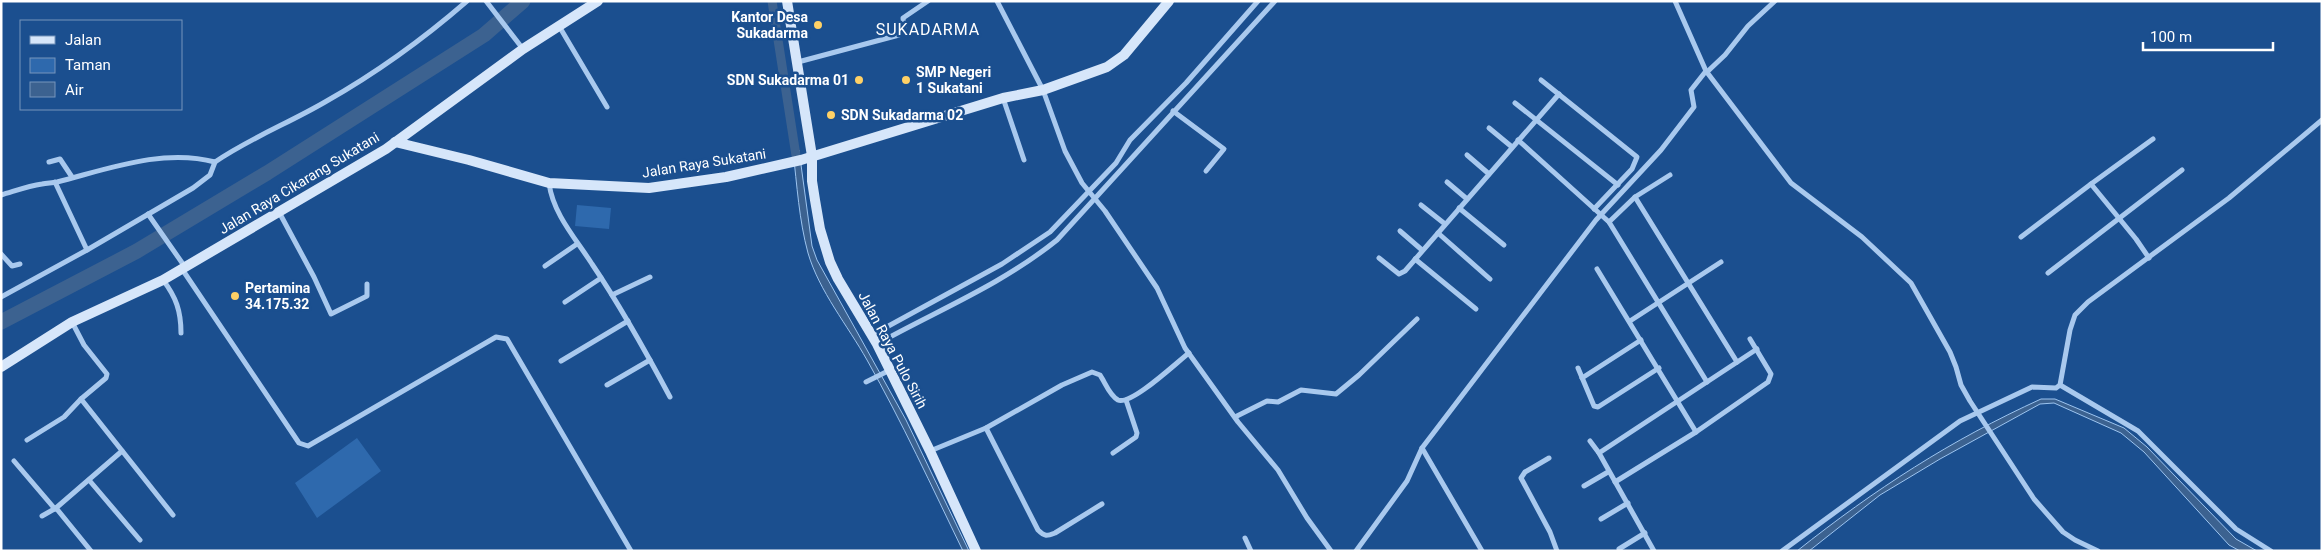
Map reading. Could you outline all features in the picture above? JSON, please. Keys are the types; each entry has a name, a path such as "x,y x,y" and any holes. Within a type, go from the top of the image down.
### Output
{"street":[{"path":"1,297 87,250 206,178 213,169 215,162 234,149 325,102 382,67 424,39 467,1"},
{"name":"Jalan Raya Cikarang Sukatani","path":"1,367 72,322 162,280 395,142 520,45 559,26 598,1"},
{"path":"787,1 812,156"},
{"path":"798,62 899,35 904,27 904,18 928,1"},
{"path":"996,1 1043,90 1065,151 1088,191 1157,288 1189,353 1235,417 1278,470 1307,518 1331,551"},
{"path":"874,339 942,296 966,285 1032,245 1050,232 1116,163 1130,140 1205,61 1258,1"},
{"path":"874,339 972,295 1025,265 1057,240 1097,202 1173,111 1275,1"},
{"path":"1675,1 1707,72 1791,183 1862,237 1910,283 1950,352 1961,385 2034,499 2063,532 2098,551"},
{"path":"1356,551 1407,481 1422,448 1600,215 1661,150 1694,108 1691,90 1725,55 1748,26 1775,1"},
{"name":"Jalan Raya Sukatani","path":"395,142 469,160 548,183 636,188 726,177 801,160 1004,98 1043,90 1107,67 1116,62 1136,42 1166,2"},
{"path":"487,3 520,45"},
{"path":"559,26 607,107"},
{"path":"1205,61 1212,69"},
{"path":"1541,80 1637,157 1636,164 1632,169 1594,209"},
{"path":"1379,258 1399,274 1415,259 1559,94"},
{"path":"1004,98 1024,160"},
{"path":"1515,103 1618,185"},
{"path":"1173,111 1224,149 1206,171"},
{"path":"1782,551 1960,421 2032,387 2056,388 2060,385 2070,330 2075,316 2088,302 2229,198 2322,120"},
{"path":"1489,128 1512,147"},
{"path":"2021,237 2153,138"},
{"path":"1518,140 1609,222 1707,382"},
{"path":"1467,155 1489,174"},
{"name":"Jalan Raya Pulo Sirih","path":"812,156 812,181 824,247 838,279 874,339 887,372 930,451 976,551"},
{"path":"1,196 42,184 154,159 187,158 215,162"},
{"path":"49,162 60,159 72,177"},
{"path":"2048,273 2182,170"},
{"path":"1609,222 1635,197 1670,176"},
{"path":"56,182 87,250"},
{"path":"1447,182 1467,199"},
{"path":"548,183 550,196 577,244 628,321 670,397"},
{"path":"2091,184 2120,218 2149,258"},
{"path":"1635,197 1737,362"},
{"path":"1420,205 1445,224"},
{"path":"1459,208 1504,245"},
{"path":"279,212 314,277 331,314 367,296 367,284"},
{"path":"148,214 299,443 304,446 308,446 496,337 507,339 631,551"},
{"path":"1400,231 1422,250"},
{"path":"1438,233 1490,278"},
{"path":"545,266 577,244"},
{"path":"1032,245 1039,254"},
{"path":"1,254 12,266 20,264"},
{"path":"1415,259 1476,309"},
{"path":"1630,321 1721,262"},
{"path":"1597,269 1659,368 1696,432"},
{"path":"612,295 650,277"},
{"path":"565,302 601,278"},
{"path":"162,280 174,294 178,305 181,318 181,333"},
{"path":"966,285 972,295"},
{"path":"942,296 954,303"},
{"path":"1235,417 1267,401 1278,402 1301,390 1336,394 1359,375 1416,319"},
{"path":"561,361 628,321"},
{"path":"27,440 64,417 81,399 106,378 107,374 84,345 72,322"},
{"path":"1615,482 1696,432 1770,379 1771,374 1750,339"},
{"path":"1582,378 1641,340"},
{"path":"1599,452 1679,402 1757,349"},
{"path":"930,451 986,428 1062,385 1092,372 1100,374 1111,394 1119,400 1126,400 1137,394 1189,353"},
{"path":"607,385 650,360"},
{"path":"1578,368 1594,406 1598,407 1659,368"},
{"path":"866,382 887,372"},
{"path":"2060,385 2138,431 2236,528 2271,551"},
{"path":"81,399 173,515"},
{"path":"1113,453 1136,437 1137,433 1126,400"},
{"path":"986,428 1038,530 1043,535 1047,536 1055,532 1102,504"},
{"path":"1590,440 1599,452 1608,472 1628,503 1654,551"},
{"path":"1422,448 1482,551"},
{"path":"42,516 55,508 122,451"},
{"path":"1548,458 1521,475 1521,478 1550,532 1556,551"},
{"path":"14,461 91,551"},
{"path":"1584,486 1608,472"},
{"path":"89,480 140,540"},
{"path":"1601,519 1628,503"},
{"path":"1619,550 1645,533"},
{"path":"1244,538 1251,551"}],"green space":[{"path":"577,205 611,208 609,229 575,226"},
{"path":"357,438 381,471 317,518 295,483"}],"water":[{"path":"799,150 812,246 817,260 906,420 969,551 963,551 892,407 867,360 826,295 813,267 802,228 793,151"},
{"path":"2041,399 2055,399 2124,428 2147,447 2236,539 2257,551 2240,551 2229,545 2144,452 2121,433 2054,403 2040,404 1940,459 1880,495 1809,551 1797,551 1855,507 1914,467 1976,431"}],"waterway":[{"path":"1,322 137,251 267,173 484,35 523,1"},
{"path":"772,1 797,162"}],"place":[{"name":"Kantor Desa Sukadarma","path":"818,25"},
{"name":"SDN Sukadarma 01","path":"859,80"},
{"name":"SMP Negeri 1 Sukatani","path":"906,80"},
{"name":"SDN Sukadarma 02","path":"831,115"},
{"name":"Pertamina 34.175.32","path":"235,296"}],"district":[{"name":"SUKADARMA","path":"928,29"}]}
